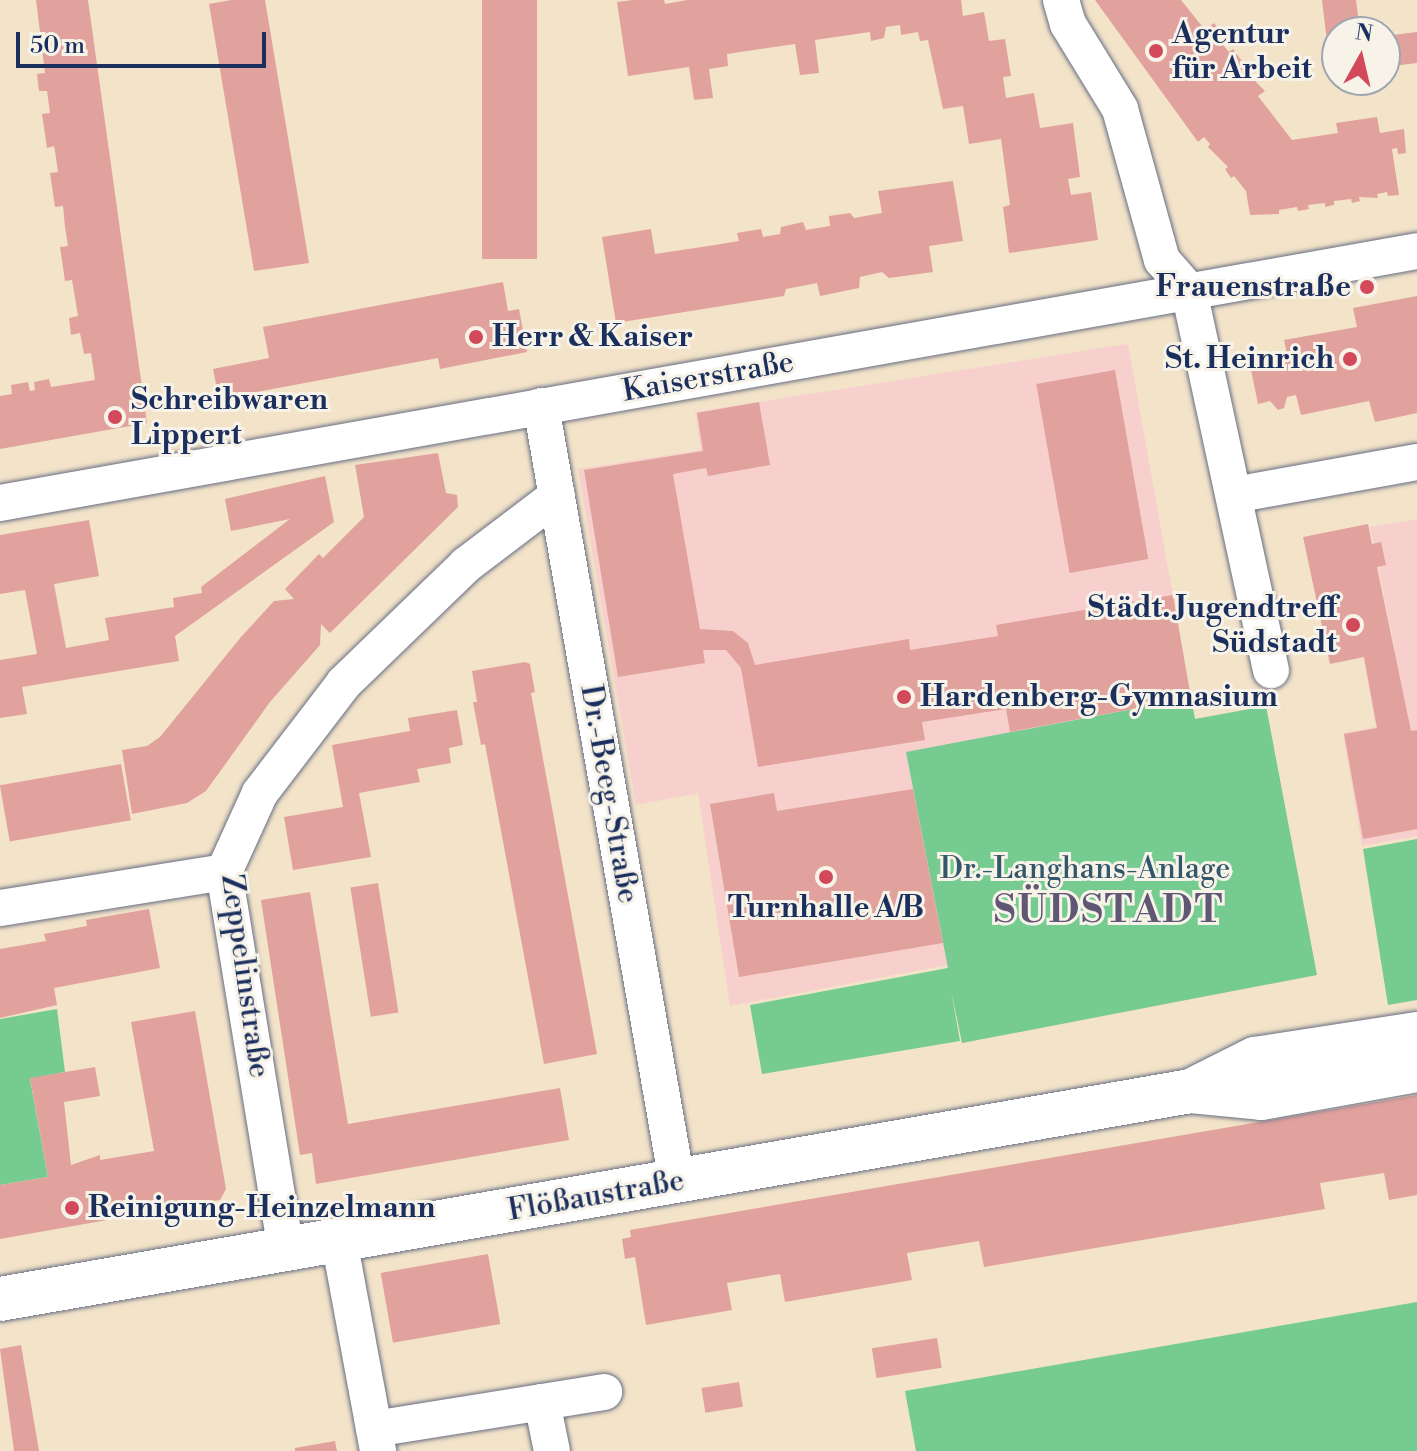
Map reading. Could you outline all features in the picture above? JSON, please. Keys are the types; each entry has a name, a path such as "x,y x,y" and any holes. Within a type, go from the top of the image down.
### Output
{"street":[{"path":"1061,0 1068,24 1120,109 1162,260 1189,291 1271,670"},
{"name":"Kaiserstraße","path":"0,503 1417,251"},
{"name":"Dr.-Beeg-Straße","path":"541,406 677,1182"},
{"path":"1234,495 1417,462"},
{"name":"Zeppelinstraße","path":"286,1250 224,872 260,793 344,683 466,565 557,496"},
{"path":"0,908 224,872"},
{"name":"Flößaustraße","path":"1191,1091 1255,1059 1417,1034"},
{"name":"Flößaustraße","path":"0,1299 1191,1091 1261,1098 1417,1070"},
{"path":"339,1240 376,1440 542,1402 604,1392"},
{"path":"542,1402 552,1451"}],"shaded area":[{"name":"Hardenberg-Gymnasium","path":"1128,344 1195,719 1266,706 1317,975 962,1043 947,965 730,1006 698,793 636,805 578,469 701,450 695,412"},
{"path":"1417,519 1417,836 1362,846 1343,733 1376,727 1363,657 1395,650 1370,527"}],"green space":[{"name":"Dr.-Langhans-Anlage","path":"1191,698 1195,719 1266,706 1317,975 962,1043 951,990 960,1041 762,1074 750,1005 948,968 906,752"},
{"path":"1417,839 1417,1000 1388,1005 1363,849"},
{"path":"57,1009 65,1072 30,1079 48,1177 0,1185 0,1019"},
{"path":"1417,1302 1417,1451 916,1451 905,1391"}],"building":[{"path":"36,0 88,0 147,423 0,449 0,396 12,394 11,385 28,382 30,391 35,390 34,382 49,379 51,387 95,380 91,353 84,354 80,333 71,335 69,318 78,316 72,280 65,281 60,247 68,246 63,206 55,207 50,173 58,172 54,146 47,148 42,114 50,113 47,91 39,91 37,74 45,73"},
{"path":"231,0 265,0 309,263 254,271 209,4"},
{"path":"482,0 537,0 537,259 482,259"},
{"path":"664,0 665,4 687,0 961,0 963,16 984,12 989,41 1005,39 1011,76 1003,77 1006,98 1034,93 1040,128 1073,123 1080,177 1068,179 1071,195 1091,192 1098,240 1009,253 1003,207 1010,205 1001,139 969,144 963,106 943,109 928,40 920,41 918,32 901,35 900,25 886,27 884,38 871,41 870,32 815,40 819,73 800,75 795,44 727,54 728,66 709,69 713,98 694,100 689,67 628,76 617,2"},
{"path":"1095,0 1181,0 1205,30 1214,23 1224,36 1219,39 1224,46 1229,52 1233,49 1244,64 1240,66 1265,91 1258,96 1292,140 1338,133 1336,123 1377,117 1380,133 1404,129 1406,153 1398,154 1397,148 1392,149 1399,195 1388,196 1387,192 1377,194 1378,198 1359,197 1360,201 1352,203 1351,199 1334,201 1334,205 1325,207 1325,203 1308,205 1309,209 1298,211 1297,207 1279,210 1279,214 1250,215 1246,191 1234,176 1231,178 1225,169 1228,167 1208,147 1210,144 1204,137 1198,142"},
{"path":"1322,0 1356,0 1358,16 1324,16"},
{"path":"1417,32 1417,63 1401,65 1401,34"},
{"path":"953,181 963,241 929,246 933,272 889,278 882,272 860,277 859,288 820,296 817,283 786,289 784,296 616,323 602,237 651,229 655,254 715,245 739,241 737,233 761,229 763,237 780,234 781,227 803,222 806,230 830,226 829,216 850,213 854,218 882,213 878,191"},
{"path":"503,282 508,311 519,309 527,352 440,369 438,358 219,399 213,369 269,358 263,327"},
{"name":"St. Heinrich","path":"1417,296 1417,413 1375,422 1369,401 1301,415 1296,395 1287,397 1284,408 1278,410 1270,401 1258,404 1250,365 1262,362 1265,352 1270,351 1278,360 1288,358 1284,340 1357,327 1353,308"},
{"path":"1115,370 1148,559 1070,573 1036,384"},
{"path":"759,402 770,465 708,476 706,468 673,474 700,629 733,631 748,643 755,665 909,639 910,650 998,636 996,625 1173,595 1191,698 1010,732 1006,709 922,722 925,740 758,767 741,668 726,650 703,650 705,663 618,677 584,470 703,451 697,413"},
{"path":"438,453 446,493 457,495 458,507 330,633 321,624 320,645 270,702 206,791 187,803 132,814 122,750 147,746 160,737 274,601 294,599 285,589 319,554 323,558 364,517 355,465"},
{"path":"325,476 334,522 175,636 179,661 22,687 27,714 0,718 0,660 37,654 25,590 0,594 0,535 89,520 99,576 54,584 66,648 109,640 105,618 174,607 173,598 202,593 201,587 290,519 231,531 225,499"},
{"path":"1368,524 1372,544 1381,542 1386,565 1377,567 1411,731 1417,730 1417,829 1363,839 1344,734 1377,728 1364,657 1330,664 1303,537"},
{"path":"525,662 530,664 535,692 531,693 597,1054 544,1064 485,744 481,745 473,702 477,702 472,671"},
{"path":"457,710 463,745 449,748 451,763 417,769 420,782 359,793 371,857 293,870 284,817 343,807 332,745 410,731 408,718"},
{"path":"121,764 131,820 10,841 0,785"},
{"name":"Turnhalle A/B","path":"913,789 943,943 739,977 710,804 774,793 777,811"},
{"path":"378,883 398,1012 371,1017 350,887"},
{"path":"310,892 348,1124 560,1088 569,1140 316,1184 312,1153 300,1155 261,900"},
{"path":"149,909 160,968 54,988 57,1005 0,1018 0,949 46,941 44,934 87,926 86,920"},
{"path":"195,1011 226,1189 220,1200 0,1239 0,1185 48,1177 30,1078 95,1067 100,1096 64,1102 71,1165 100,1155 100,1160 154,1151 131,1022"},
{"path":"1417,1095 1417,1195 1389,1200 1384,1173 1320,1183 1325,1209 984,1267 979,1241 907,1253 912,1280 785,1302 780,1274 727,1283 732,1310 646,1325 635,1257 625,1259 622,1239 631,1237 630,1230"},
{"path":"488,1254 500,1324 393,1343 381,1273"},
{"path":"937,1338 942,1368 877,1378 872,1348"},
{"path":"21,1345 39,1451 14,1451 0,1349"},
{"path":"739,1382 743,1407 705,1413 701,1388"},
{"path":"335,1441 337,1451 295,1451 295,1448"}],"place":[{"name":"Agentur für Arbeit","path":"1156,51"},
{"name":"Frauenstraße","path":"1367,287"},
{"name":"Herr & Kaiser","path":"476,337"},
{"name":"St. Heinrich","path":"1350,359"},
{"name":"Schreibwaren Lippert","path":"115,417"},
{"name":"Städt. Jugendtreff Südstadt","path":"1353,625"},
{"name":"Hardenberg-Gymnasium","path":"904,697"},
{"name":"Turnhalle A/B","path":"826,877"},
{"name":"Reinigung-Heinzelmann","path":"72,1208"}],"district":[{"name":"SÜDSTADT","path":"1109,911"}]}
